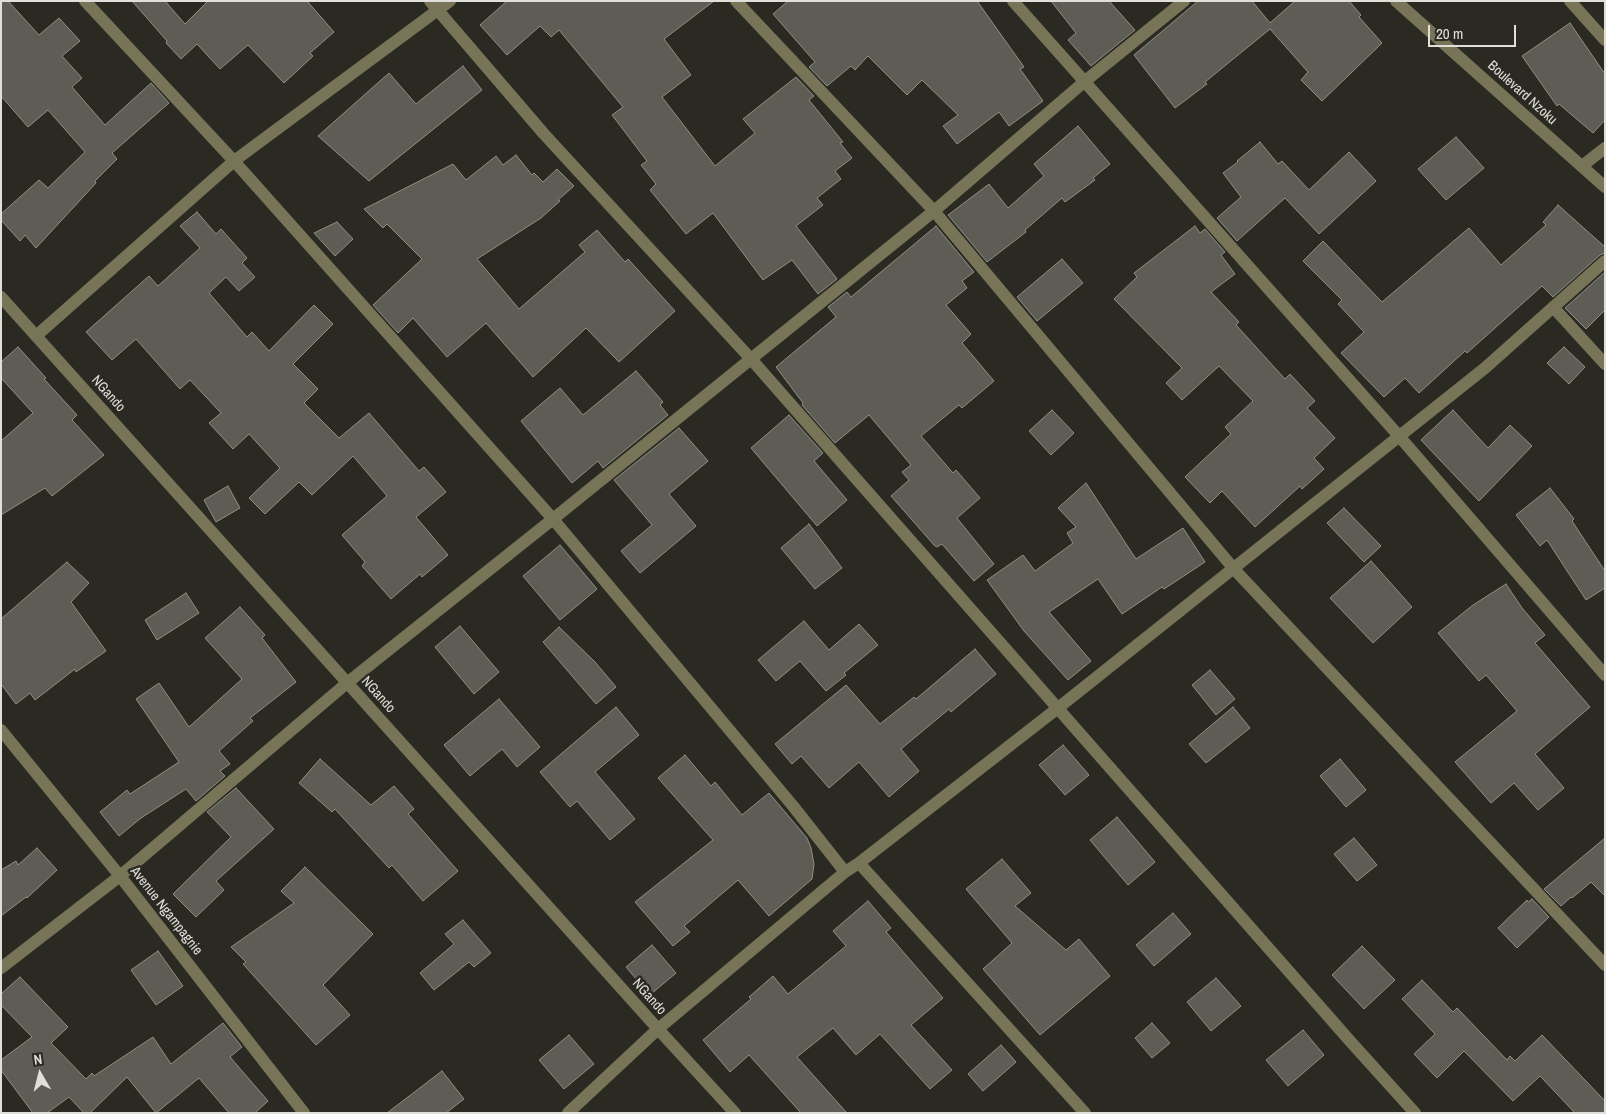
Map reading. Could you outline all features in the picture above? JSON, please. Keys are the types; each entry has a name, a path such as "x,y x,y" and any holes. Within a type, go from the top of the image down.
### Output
{"street":[{"path":"85,1 234,161 553,519 793,806 845,872"},
{"path":"36,336 234,161 434,6 450,1"},
{"path":"736,1 934,211 1234,569 1605,965"},
{"path":"1013,1 1399,436 1605,675"},
{"path":"1,968 120,876 347,683 934,211 1084,82 1184,1"},
{"name":"Boulevard Nzoku","path":"1396,1 1605,187"},
{"path":"1570,1 1605,40"},
{"path":"434,6 544,134 750,359 1415,1113"},
{"path":"1582,166 1605,148"},
{"path":"570,1112 658,1029 845,872 1058,708 1485,368 1605,260"},
{"name":"NGando","path":"1,297 735,1113"},
{"path":"1553,306 1605,364"},
{"name":"Avenue Ngampagnie","path":"1,730 120,876 304,1113"},
{"path":"859,863 1085,1113"}],"building":[{"path":"1,1 8,1 39,35 59,18 80,41 62,56 82,78 72,87 105,125 151,83 169,103 112,153 117,159 36,248 25,235 20,241 1,220 1,214 39,180 48,188 85,152 48,110 28,127 1,96"},
{"path":"132,1 165,1 185,24 208,1 307,1 334,32 310,53 313,56 284,83 248,45 220,69 197,44 181,59"},
{"path":"507,1 714,1 664,39 691,75 662,97 715,166 755,133 743,119 796,77 814,96 809,100 843,142 840,143 852,158 835,171 841,179 817,198 823,205 796,226 837,279 818,294 792,260 763,280 713,213 686,234 650,190 656,184 641,165 647,161 612,115 623,107 559,30 551,37 540,26 507,55 480,25"},
{"path":"788,1 977,1 1024,67 1020,69 1043,101 1009,126 999,112 957,144 943,126 958,115 922,80 907,95 868,56 855,70 851,66 827,86 809,67 815,62 773,14"},
{"path":"1051,1 1109,1 1135,30 1091,66 1068,40 1076,33"},
{"path":"1198,1 1252,1 1270,23 1295,1 1349,1 1361,15 1359,17 1382,43 1322,101 1301,80 1308,72 1270,29 1205,82 1207,84 1175,108 1134,55"},
{"path":"1570,23 1605,74 1605,120 1593,133 1559,104 1557,106 1522,56"},
{"path":"463,66 482,90 369,181 318,136 389,73 416,104"},
{"path":"1078,126 1110,164 1093,178 1095,180 1065,202 1062,198 1025,230 1026,232 987,262 948,215 989,184 1008,208 1044,176 1034,164"},
{"path":"1456,137 1484,168 1446,200 1418,169"},
{"path":"1260,142 1278,164 1282,161 1309,190 1349,152 1376,181 1319,234 1285,198 1237,241 1217,218 1241,197 1223,173"},
{"path":"516,155 532,175 534,173 543,182 557,169 574,186 541,218 477,259 519,309 585,252 579,245 597,230 625,262 628,259 675,311 619,362 586,328 533,377 486,323 447,357 413,318 398,333 373,305 422,259 387,224 383,228 364,209 453,164 466,180 496,156 503,165"},
{"path":"1558,205 1605,247 1605,253 1600,255 1553,297 1542,286 1419,393 1405,378 1384,397 1341,353 1364,332 1338,304 1342,300 1303,261 1323,241 1382,302 1469,228 1501,265 1546,225 1543,222"},
{"path":"197,212 216,234 221,229 247,258 242,263 255,277 239,291 226,277 209,293 247,337 252,332 269,351 314,305 333,324 293,364 318,389 304,403 339,438 369,413 419,471 424,467 446,492 416,517 448,555 422,577 420,574 391,599 362,566 365,562 342,535 387,496 353,456 312,495 299,482 265,514 249,498 280,468 249,434 233,449 209,423 221,413 190,380 180,389 136,339 112,360 86,332 149,276 158,286 200,248 180,226"},
{"path":"337,222 353,239 335,256 314,233"},
{"path":"936,226 974,272 962,281 967,288 946,305 971,334 962,343 994,381 962,408 959,405 921,436 953,473 956,470 980,498 957,518 994,564 974,581 942,544 937,547 934,545 891,496 909,480 902,472 911,465 869,415 835,443 802,405 803,403 776,367 836,317 828,307 847,292 851,297"},
{"path":"1195,226 1200,233 1205,229 1225,252 1221,255 1235,274 1211,292 1239,322 1236,325 1285,379 1290,374 1315,401 1307,408 1335,438 1314,458 1324,469 1302,489 1300,486 1255,527 1222,491 1210,503 1185,477 1231,434 1225,427 1253,401 1219,366 1182,400 1166,383 1182,368 1114,299 1137,277 1134,273"},
{"path":"1062,259 1083,283 1037,321 1017,297"},
{"path":"1605,272 1605,310 1586,329 1565,308"},
{"path":"18,347 77,415 72,420 104,455 52,496 45,488 1,515 1,441 33,413 1,378 1,362"},
{"path":"1564,347 1585,367 1569,384 1547,363"},
{"path":"636,371 663,402 660,405 668,415 603,468 598,461 572,483 521,421 560,388 583,415"},
{"path":"1052,410 1074,433 1051,455 1029,431"},
{"path":"1453,410 1488,448 1510,425 1532,446 1479,501 1421,440"},
{"path":"789,415 823,453 814,461 847,500 817,526 751,448"},
{"path":"679,428 708,461 669,494 696,526 640,573 621,551 652,525 614,480"},
{"path":"1086,483 1136,559 1183,528 1205,562 1164,589 1162,587 1122,614 1098,579 1049,612 1091,661 1068,680 1024,631 987,580 1023,555 1035,571 1073,543 1067,533 1076,527 1058,508"},
{"path":"228,486 240,508 216,522 204,500"},
{"path":"1550,488 1574,519 1572,521 1605,571 1605,588 1586,600 1547,540 1540,546 1516,515"},
{"path":"1344,508 1381,546 1364,562 1327,523"},
{"path":"809,524 842,568 815,589 781,548"},
{"path":"560,545 597,589 560,620 523,576"},
{"path":"1371,561 1412,607 1373,643 1330,598"},
{"path":"67,562 89,583 71,602 106,651 76,672 75,669 35,700 30,693 16,704 1,684 1,619"},
{"path":"1506,584 1522,608 1545,635 1535,643 1590,707 1535,754 1564,788 1538,810 1514,783 1491,803 1455,762 1517,711 1486,675 1479,681 1438,633 1473,605"},
{"path":"186,593 199,613 157,640 145,620"},
{"path":"240,607 265,635 262,638 296,682 250,718 253,721 219,751 230,764 220,771 225,776 196,801 186,789 141,818 119,836 100,812 127,790 130,794 179,762 136,699 159,683 189,727 242,679 205,638"},
{"path":"804,621 829,650 859,624 878,645 844,673 846,675 826,691 800,661 776,681 758,660"},
{"path":"460,626 499,672 474,694 435,647"},
{"path":"559,627 595,662 616,687 596,704 543,642"},
{"path":"975,649 996,674 951,712 949,709 901,749 919,771 889,797 859,762 829,788 801,756 792,764 775,744 846,685 880,724 914,697 916,699"},
{"path":"1210,670 1235,699 1216,715 1192,685"},
{"path":"499,699 540,747 517,767 502,749 470,776 444,745"},
{"path":"616,707 639,735 595,772 635,819 610,840 577,801 570,807 540,772"},
{"path":"1233,707 1250,728 1206,763 1189,744"},
{"path":"1063,745 1089,775 1065,795 1039,765"},
{"path":"685,755 711,786 715,782 742,815 769,793 807,838 814,864 812,879 769,916 738,880 684,926 690,932 673,946 635,902 713,840 658,778"},
{"path":"320,759 371,805 394,786 414,809 408,814 458,871 423,901 392,865 389,868 335,809 332,812 299,783"},
{"path":"1340,759 1366,790 1346,807 1320,776"},
{"path":"236,788 274,829 216,881 224,890 196,917 173,894 231,837 207,812"},
{"path":"1117,817 1155,862 1128,885 1090,840"},
{"path":"1354,838 1377,865 1357,881 1334,854"},
{"path":"1605,838 1605,896 1591,882 1561,906 1544,889"},
{"path":"37,848 57,870 27,898 1,916 1,870 16,861 18,865"},
{"path":"1002,859 1031,893 1015,906 1066,950 1079,939 1110,976 1040,1035 983,969 1012,943 966,889"},
{"path":"305,867 373,934 323,985 350,1015 316,1045 243,964 246,962 231,947 294,903 281,891"},
{"path":"1532,899 1549,917 1517,948 1498,928 1527,900 1528,902"},
{"path":"868,901 891,928 886,932 943,998 911,1025 952,1070 930,1089 880,1034 856,1055 833,1028 797,1057 847,1113 801,1113 749,1055 730,1072 703,1040 751,999 749,997 773,976 788,994 846,946 833,931"},
{"path":"1173,913 1191,934 1154,966 1136,945"},
{"path":"463,920 491,953 474,967 469,962 434,990 420,973 454,944 445,934"},
{"path":"652,945 676,973 650,995 626,967"},
{"path":"1362,946 1395,980 1364,1009 1332,975"},
{"path":"158,951 183,986 156,1005 131,970"},
{"path":"20,977 68,1027 51,1043 86,1079 92,1073 94,1076 153,1037 171,1064 223,1023 242,1047 230,1057 268,1101 255,1113 229,1113 199,1078 156,1113 127,1077 90,1113 84,1113 69,1097 47,1113 33,1113 1,1070 1,1060 32,1037 1,1005 1,994"},
{"path":"1216,978 1241,1006 1211,1031 1187,1002"},
{"path":"1422,980 1453,1012 1457,1008 1507,1060 1510,1056 1515,1061 1542,1035 1605,1101 1605,1113 1575,1113 1540,1076 1513,1101 1464,1051 1437,1078 1414,1054 1435,1034 1402,999"},
{"path":"1152,1023 1170,1043 1152,1058 1135,1038"},
{"path":"1303,1030 1324,1055 1288,1086 1266,1060"},
{"path":"569,1035 594,1064 564,1089 539,1060"},
{"path":"1001,1045 1016,1062 983,1091 968,1074"},
{"path":"442,1071 464,1099 446,1113 387,1113"}]}
